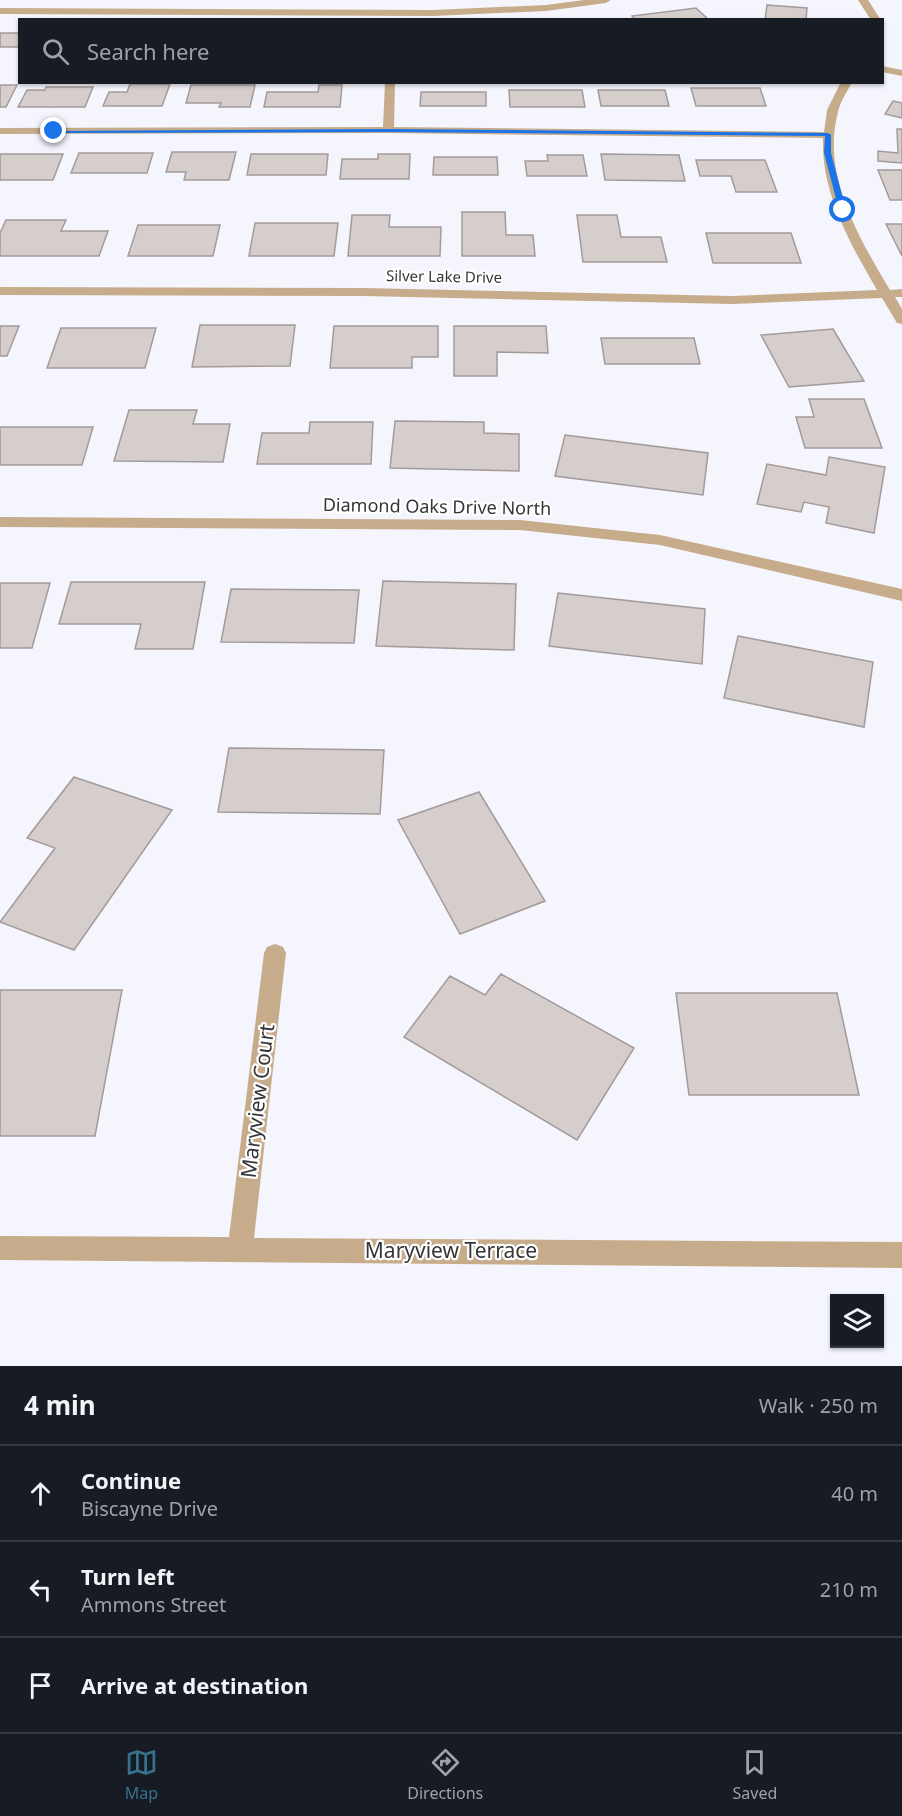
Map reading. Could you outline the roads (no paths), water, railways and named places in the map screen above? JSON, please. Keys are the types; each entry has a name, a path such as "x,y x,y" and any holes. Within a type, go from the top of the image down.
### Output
{"street":[{"path":"394,16 396,0"},
{"path":"0,12 394,16 546,8 606,0"},
{"path":"863,0 875,18"},
{"path":"884,69 902,73"},
{"path":"388,130 390,84"},
{"path":"846,84 837,96 828,135 828,153 843,210 859,248 902,320"},
{"path":"0,131 388,130 828,135"},
{"name":"Silver Lake Drive","path":"0,291 363,292 733,300 902,293"},
{"name":"Diamond Oaks Drive North","path":"0,522 520,525 660,540 902,595"},
{"name":"Maryview Court","path":"240,1249 275,952"},
{"name":"Maryview Terrace","path":"0,1248 902,1255"}]}
